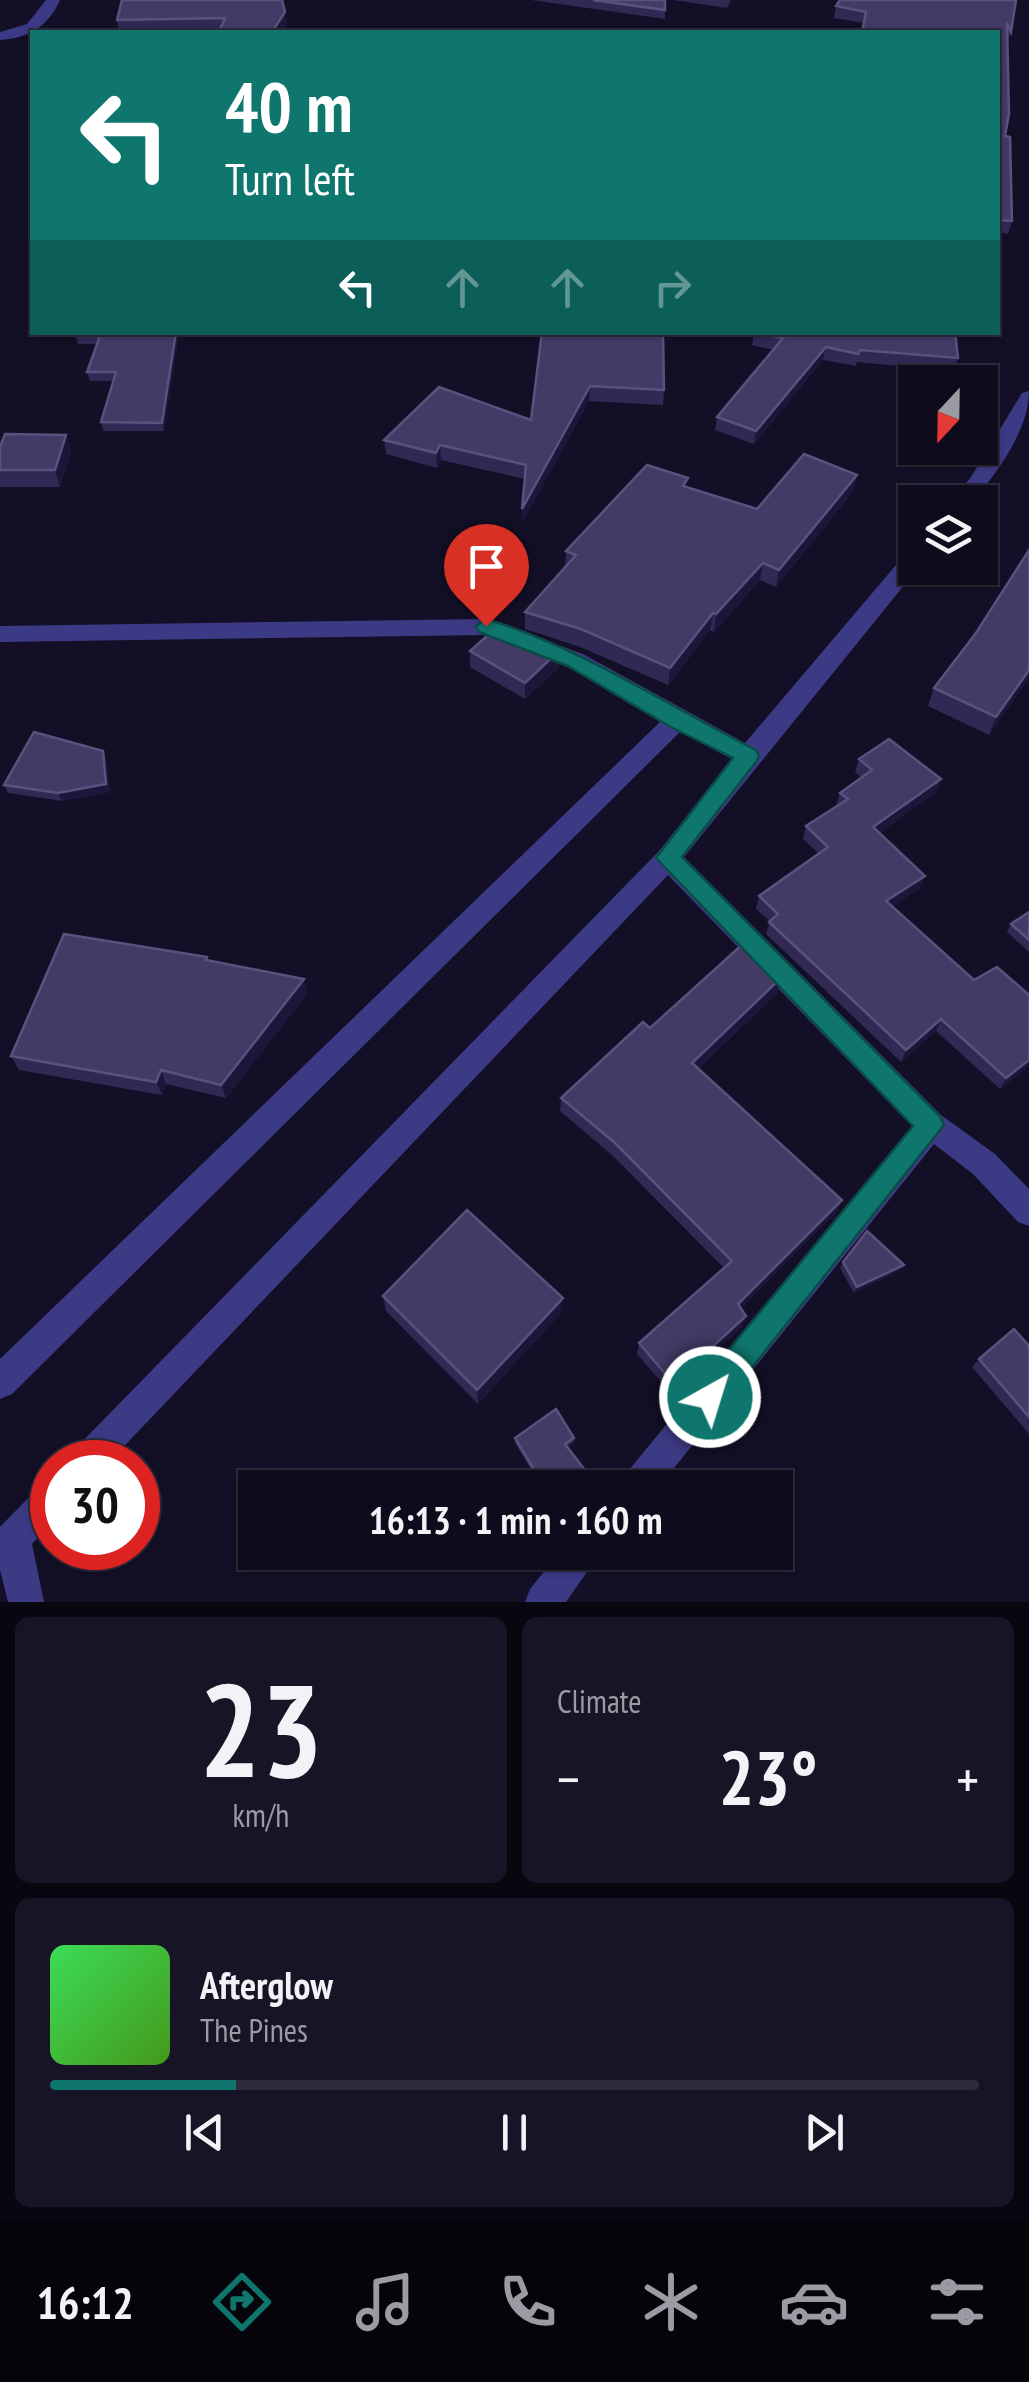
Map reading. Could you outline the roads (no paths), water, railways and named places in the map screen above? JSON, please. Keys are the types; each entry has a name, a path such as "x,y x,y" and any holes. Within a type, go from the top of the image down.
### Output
{"street":[{"path":"0,36 29,30 42,20 54,0"},
{"path":"976,485 1029,397"},
{"path":"107,1440 668,858 898,577"},
{"path":"0,634 486,626 575,660 748,756"},
{"path":"0,1382 677,720"},
{"path":"668,858 930,1125 984,1164 1029,1211"},
{"path":"651,1470 930,1125"},
{"path":"26,1602 6,1546 30,1521"},
{"path":"543,1602 569,1570"}]}
